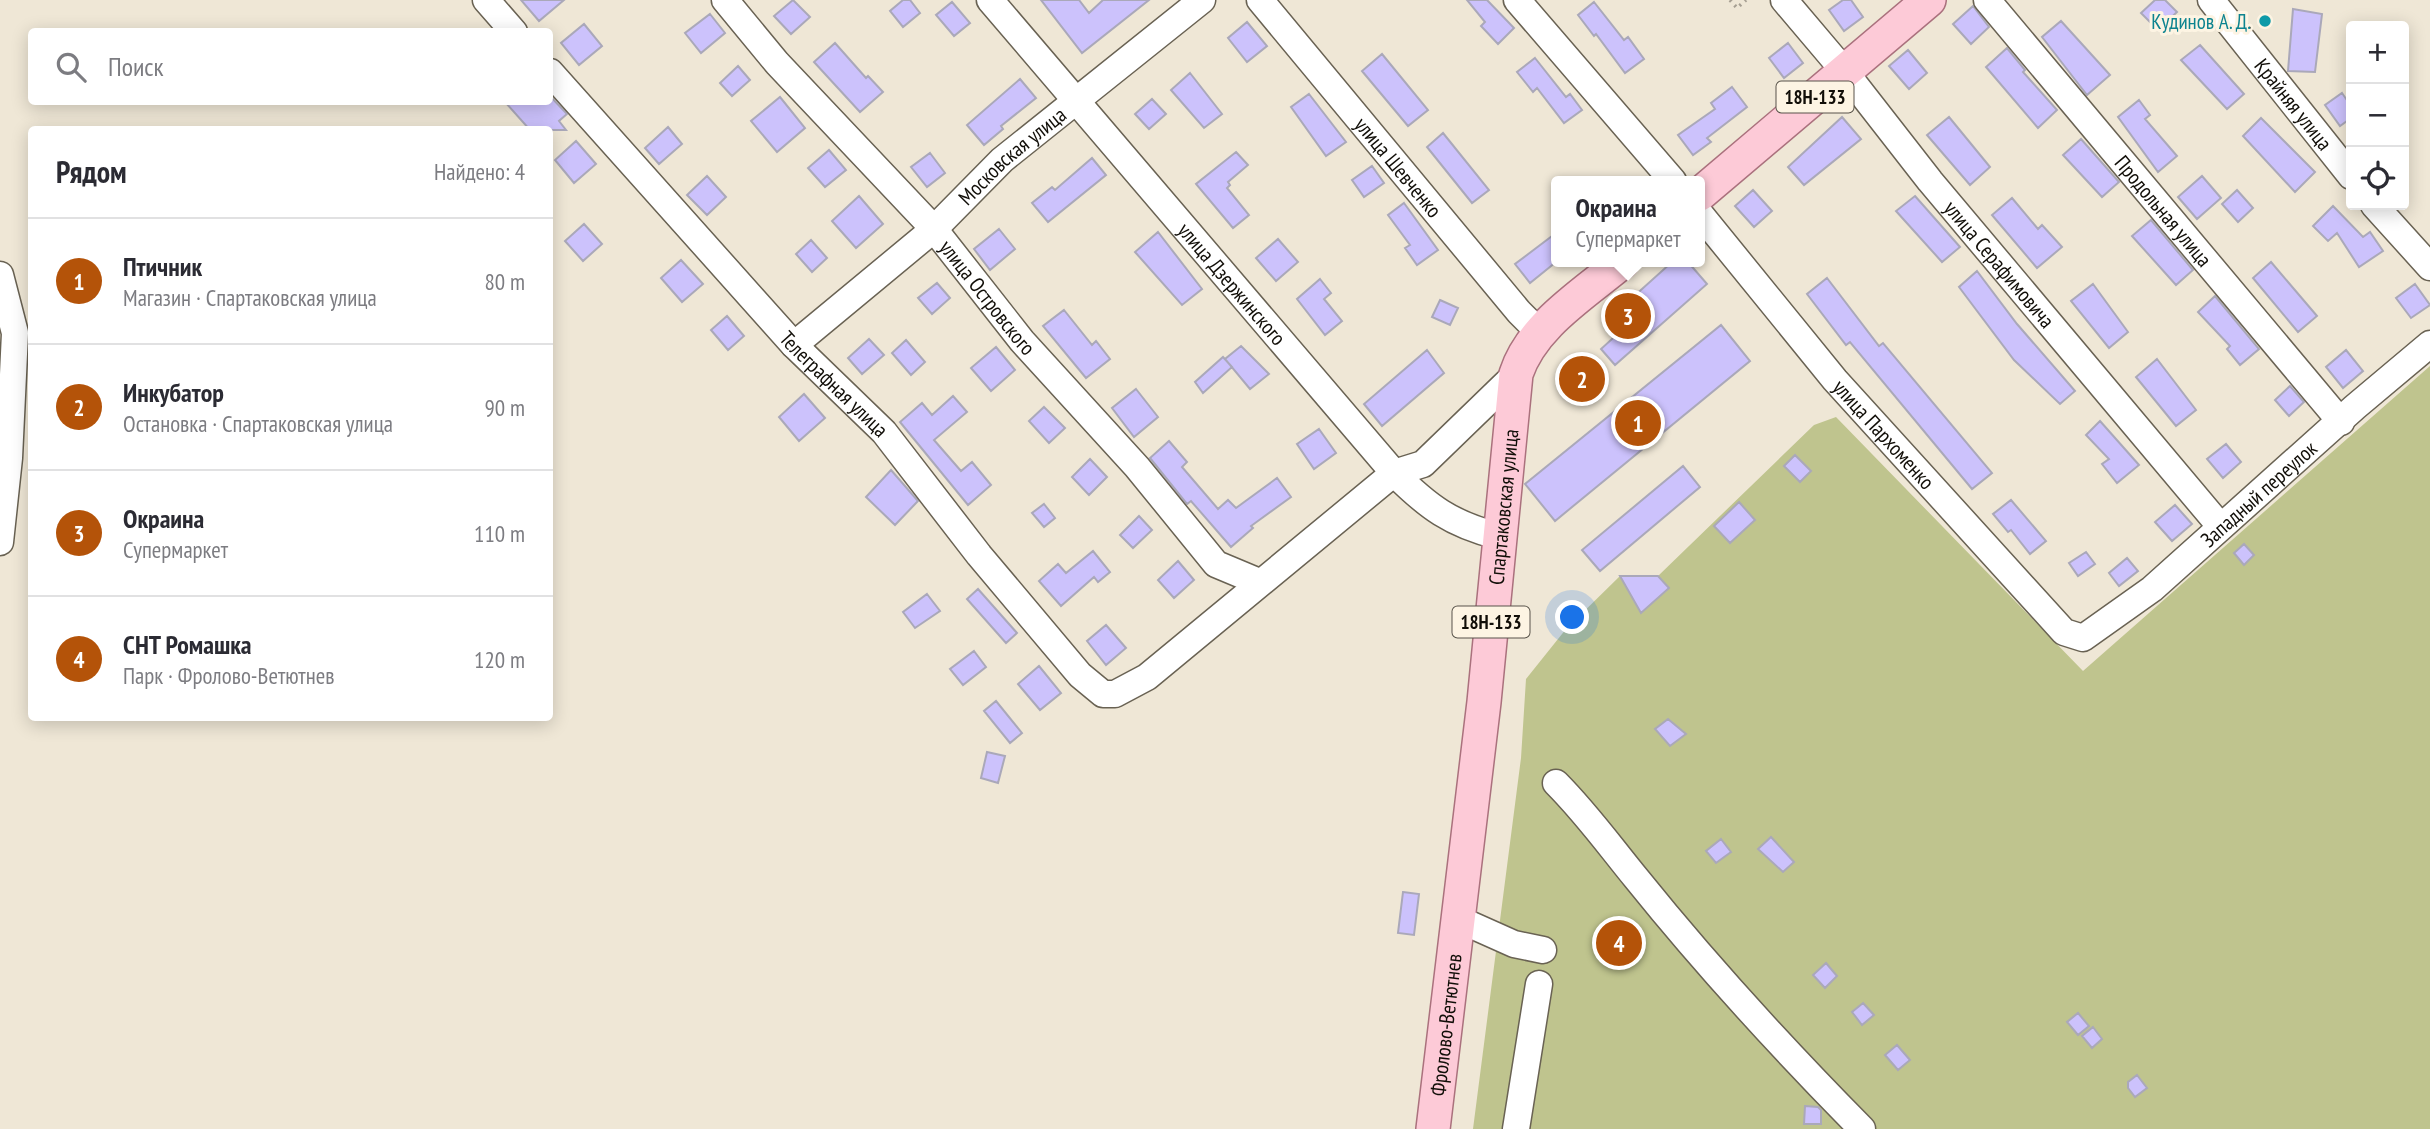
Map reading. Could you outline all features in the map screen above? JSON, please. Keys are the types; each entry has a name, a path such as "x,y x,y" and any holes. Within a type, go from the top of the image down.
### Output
{"main road":[{"name":"18Н-133","path":"1705,190 1929,0"},
{"name":"Спартаковская улица","path":"1458,919 1484,702 1498,536 1516,374 1523,352 1539,332 1616,267"},
{"name":"Фролово-Ветютнев","path":"1433,1129 1458,919"}],"street":[{"path":"486,0 510,28"},
{"name":"улица Островского","path":"725,0 777,63 934,229 1022,341 1137,467 1216,564 1259,582"},
{"name":"улица Дзержинского","path":"990,0 1394,473 1422,501 1450,521 1498,536"},
{"name":"Московская улица","path":"794,345 934,229 1002,160 1202,0"},
{"name":"улица Шевченко","path":"1260,0 1519,312 1539,332"},
{"path":"1517,0 1669,176"},
{"name":"улица Серафимовича","path":"1784,0 1845,72 1930,181 2220,526"},
{"name":"Продольная улица","path":"1987,0 2341,422"},
{"name":"Крайняя улица","path":"2211,0 2236,11 2346,170"},
{"name":"Телеграфная улица","path":"553,75 794,345 884,432 979,555 1080,675 1103,694 1115,694 1147,677 1259,582"},
{"path":"2379,210 2430,267"},
{"name":"улица Пархоменко","path":"1705,220 1835,380 2064,632 2083,638"},
{"path":"0,275 15,333 9,458 0,542"},
{"name":"Западный переулок","path":"2083,638 2152,589 2355,407 2430,344"},
{"path":"1259,582 1394,473 1423,464 1516,374"},
{"path":"1556,783 1591,819 1635,877 1768,1030 1862,1129"},
{"path":"1458,919 1514,944 1542,950"},
{"path":"1516,1129 1539,984"}],"path":[{"path":"1730,0 1737,8 1746,0"}],"green space":[{"path":"2430,366 2430,1129 1473,1129 1521,758 1526,679 1566,629 1620,576 1658,576 1814,425 1836,417 2083,671"}],"building":[{"path":"521,0 564,0 539,21"},
{"path":"793,0 810,17 791,34 774,16"},
{"path":"903,0 910,0 920,13 903,27 890,11"},
{"path":"1041,0 1079,0 1089,13 1103,0 1149,0 1082,53"},
{"path":"1467,0 1487,0 1514,28 1498,44 1481,26 1485,22"},
{"path":"1843,0 1851,0 1863,17 1844,31 1829,10"},
{"path":"2155,0 2165,0 2177,12 2158,30 2141,13"},
{"path":"952,2 970,23 954,36 936,15"},
{"path":"1594,2 1624,40 1628,37 1644,59 1625,73 1578,15"},
{"path":"1973,6 1989,27 1971,44 1953,24"},
{"path":"2293,9 2322,14 2315,72 2288,71"},
{"path":"710,14 725,33 701,53 685,33"},
{"path":"2061,21 2110,75 2087,95 2042,37"},
{"path":"1247,22 1267,46 1247,62 1228,38"},
{"path":"584,24 602,46 579,65 561,43"},
{"path":"835,43 866,78 868,76 883,92 860,112 814,62"},
{"path":"1788,43 1803,63 1784,78 1769,58"},
{"path":"2200,45 2244,94 2227,109 2181,60"},
{"path":"2007,48 2025,70 2023,72 2057,110 2038,128 1986,67"},
{"path":"1908,50 1927,73 1909,89 1889,66"},
{"path":"1382,54 1428,110 1408,126 1362,71"},
{"path":"1535,58 1566,97 1570,94 1582,110 1564,123 1537,88 1533,92 1517,72"},
{"path":"738,66 750,80 732,96 720,83"},
{"path":"1190,73 1222,114 1204,128 1171,90"},
{"path":"1020,79 1036,98 1001,126 1003,129 984,145 967,125"},
{"path":"1732,87 1747,107 1707,138 1711,142 1693,155 1678,135 1715,109 1711,103"},
{"path":"2342,93 2346,99 2346,122 2340,126 2325,105"},
{"path":"1309,94 1346,142 1326,156 1291,107"},
{"path":"780,97 805,128 777,152 751,121"},
{"path":"553,99 567,114 559,121 566,130 553,130 553,126 526,126 508,105 553,105"},
{"path":"1152,99 1166,114 1149,129 1135,114"},
{"path":"2139,100 2150,115 2145,119 2177,156 2158,172 2118,117"},
{"path":"1842,117 1861,139 1804,185 1788,167"},
{"path":"1949,117 1990,167 1970,185 1927,135"},
{"path":"2261,118 2315,172 2295,192 2243,136"},
{"path":"668,127 682,144 659,164 645,148"},
{"path":"1443,133 1489,190 1472,203 1427,147"},
{"path":"2081,139 2119,182 2102,197 2063,155"},
{"path":"576,141 596,164 574,183 555,160"},
{"path":"829,150 846,170 825,187 808,168"},
{"path":"1236,152 1248,165 1228,182 1230,185 1227,188 1249,215 1233,228 1196,184"},
{"path":"930,153 945,173 927,187 911,167"},
{"path":"1092,158 1106,175 1048,222 1032,203 1052,187 1055,190"},
{"path":"1372,166 1384,183 1364,197 1352,180"},
{"path":"707,176 726,197 707,215 687,195"},
{"path":"2202,176 2221,198 2197,219 2178,197"},
{"path":"1753,190 1772,211 1754,227 1735,206"},
{"path":"2237,190 2253,208 2238,222 2222,204"},
{"path":"859,196 883,224 856,248 832,221"},
{"path":"1915,196 1960,247 1942,262 1896,211"},
{"path":"2012,198 2038,229 2042,225 2062,247 2037,268 1992,215"},
{"path":"1404,203 1438,250 1417,265 1405,248 1410,245 1388,215"},
{"path":"2333,206 2363,237 2370,232 2383,251 2359,267 2337,233 2328,241 2313,226"},
{"path":"2151,220 2193,270 2176,285 2132,236"},
{"path":"584,224 602,244 583,261 565,241"},
{"path":"999,229 1015,249 990,270 974,249"},
{"path":"1158,232 1202,289 1182,305 1135,252"},
{"path":"1551,237 1551,266 1530,283 1515,264"},
{"path":"1278,239 1298,262 1276,281 1256,258"},
{"path":"811,240 827,258 812,272 796,254"},
{"path":"681,260 703,284 682,302 661,278"},
{"path":"2271,262 2317,316 2298,332 2253,278"},
{"path":"1666,267 1692,267 1707,284 1615,365 1601,349 1623,329 1612,316"},
{"path":"1977,271 2017,324 2075,391 2060,404 2014,360 1959,287"},
{"path":"1827,278 1879,346 1883,343 1992,473 1972,489 1850,342 1846,345 1807,294"},
{"path":"1320,279 1331,293 1324,299 1342,321 1325,335 1297,299"},
{"path":"937,283 950,298 932,314 918,298"},
{"path":"2093,284 2128,332 2109,348 2071,301"},
{"path":"2415,284 2430,305 2411,318 2396,298"},
{"path":"2215,296 2259,349 2240,365 2227,349 2230,346 2198,312"},
{"path":"1440,300 1458,308 1450,325 1432,317"},
{"path":"1064,310 1092,345 1096,341 1110,359 1086,378 1043,326"},
{"path":"727,316 744,336 728,350 711,330"},
{"path":"1721,325 1750,361 1555,521 1525,484"},
{"path":"869,339 884,355 862,374 848,358"},
{"path":"906,340 925,362 911,375 892,353"},
{"path":"1241,346 1269,374 1250,389 1225,359"},
{"path":"996,347 1015,370 991,391 971,368"},
{"path":"1427,350 1444,373 1382,426 1364,404"},
{"path":"2346,350 2363,371 2343,388 2326,367"},
{"path":"1223,357 1232,367 1203,393 1195,382"},
{"path":"2157,359 2196,410 2176,426 2136,377"},
{"path":"2290,386 2304,402 2289,416 2275,400"},
{"path":"1136,389 1158,417 1134,437 1112,408"},
{"path":"804,394 825,418 799,441 779,417"},
{"path":"953,396 967,412 934,440 961,471 972,462 991,485 968,505 900,422 922,403 932,415"},
{"path":"1044,407 1065,428 1049,443 1029,421"},
{"path":"2100,421 2139,465 2117,483 2102,464 2109,459 2086,435"},
{"path":"1319,429 1336,453 1314,469 1297,444"},
{"path":"1169,441 1187,462 1182,467 1218,509 1228,500 1236,508 1277,478 1291,497 1251,526 1253,528 1231,547 1191,501 1187,504 1150,458"},
{"path":"2226,444 2241,462 2223,478 2207,459"},
{"path":"1795,455 1811,471 1800,482 1784,466"},
{"path":"1090,459 1107,477 1089,495 1072,477"},
{"path":"1683,466 1700,487 1600,571 1582,550"},
{"path":"891,470 918,501 895,525 866,497"},
{"path":"2011,500 2046,541 2030,554 2011,530 2008,532 1993,514"},
{"path":"1739,502 1755,520 1730,543 1714,526"},
{"path":"1044,504 1055,518 1044,527 1032,513"},
{"path":"2175,505 2192,524 2172,541 2155,522"},
{"path":"1139,516 1152,530 1133,548 1120,535"},
{"path":"2244,544 2254,555 2244,565 2234,553"},
{"path":"1093,551 1110,572 1098,582 1094,577 1061,606 1039,581 1058,564 1066,573"},
{"path":"2086,552 2095,564 2078,576 2069,563"},
{"path":"2127,558 2138,571 2119,586 2109,573"},
{"path":"1178,561 1194,580 1174,598 1158,580"},
{"path":"1620,576 1658,576 1669,588 1641,613"},
{"path":"978,589 1017,633 1006,643 967,599"},
{"path":"927,594 940,611 915,628 903,612"},
{"path":"1106,625 1126,648 1106,665 1087,641"},
{"path":"974,651 986,667 963,685 950,669"},
{"path":"1039,666 1061,693 1040,710 1018,684"},
{"path":"996,701 1022,733 1010,743 984,711"},
{"path":"1668,719 1686,734 1670,746 1655,729"},
{"path":"987,752 1005,756 998,783 981,778"},
{"path":"1771,837 1794,862 1783,872 1758,849"},
{"path":"1721,839 1731,852 1716,863 1706,851"},
{"path":"1403,892 1419,894 1414,935 1398,933"},
{"path":"1826,963 1837,976 1825,988 1813,975"},
{"path":"1863,1003 1874,1015 1862,1025 1852,1012"},
{"path":"2078,1013 2089,1026 2078,1035 2067,1022"},
{"path":"2093,1027 2102,1039 2092,1048 2082,1036"},
{"path":"1897,1045 1910,1060 1898,1070 1885,1055"},
{"path":"2137,1075 2147,1088 2135,1097 2128,1088 2128,1082"},
{"path":"1805,1106 1818,1107 1821,1110 1821,1124 1804,1124"}],"place":[{"name":"Кудинов A. Д.","path":"2265,21"},
{"name":"Окраина","path":"1628,316"},
{"name":"Инкубатор","path":"1582,379"},
{"name":"Птичник","path":"1638,423"},
{"name":"СНТ Ромашка","path":"1619,943"}]}
